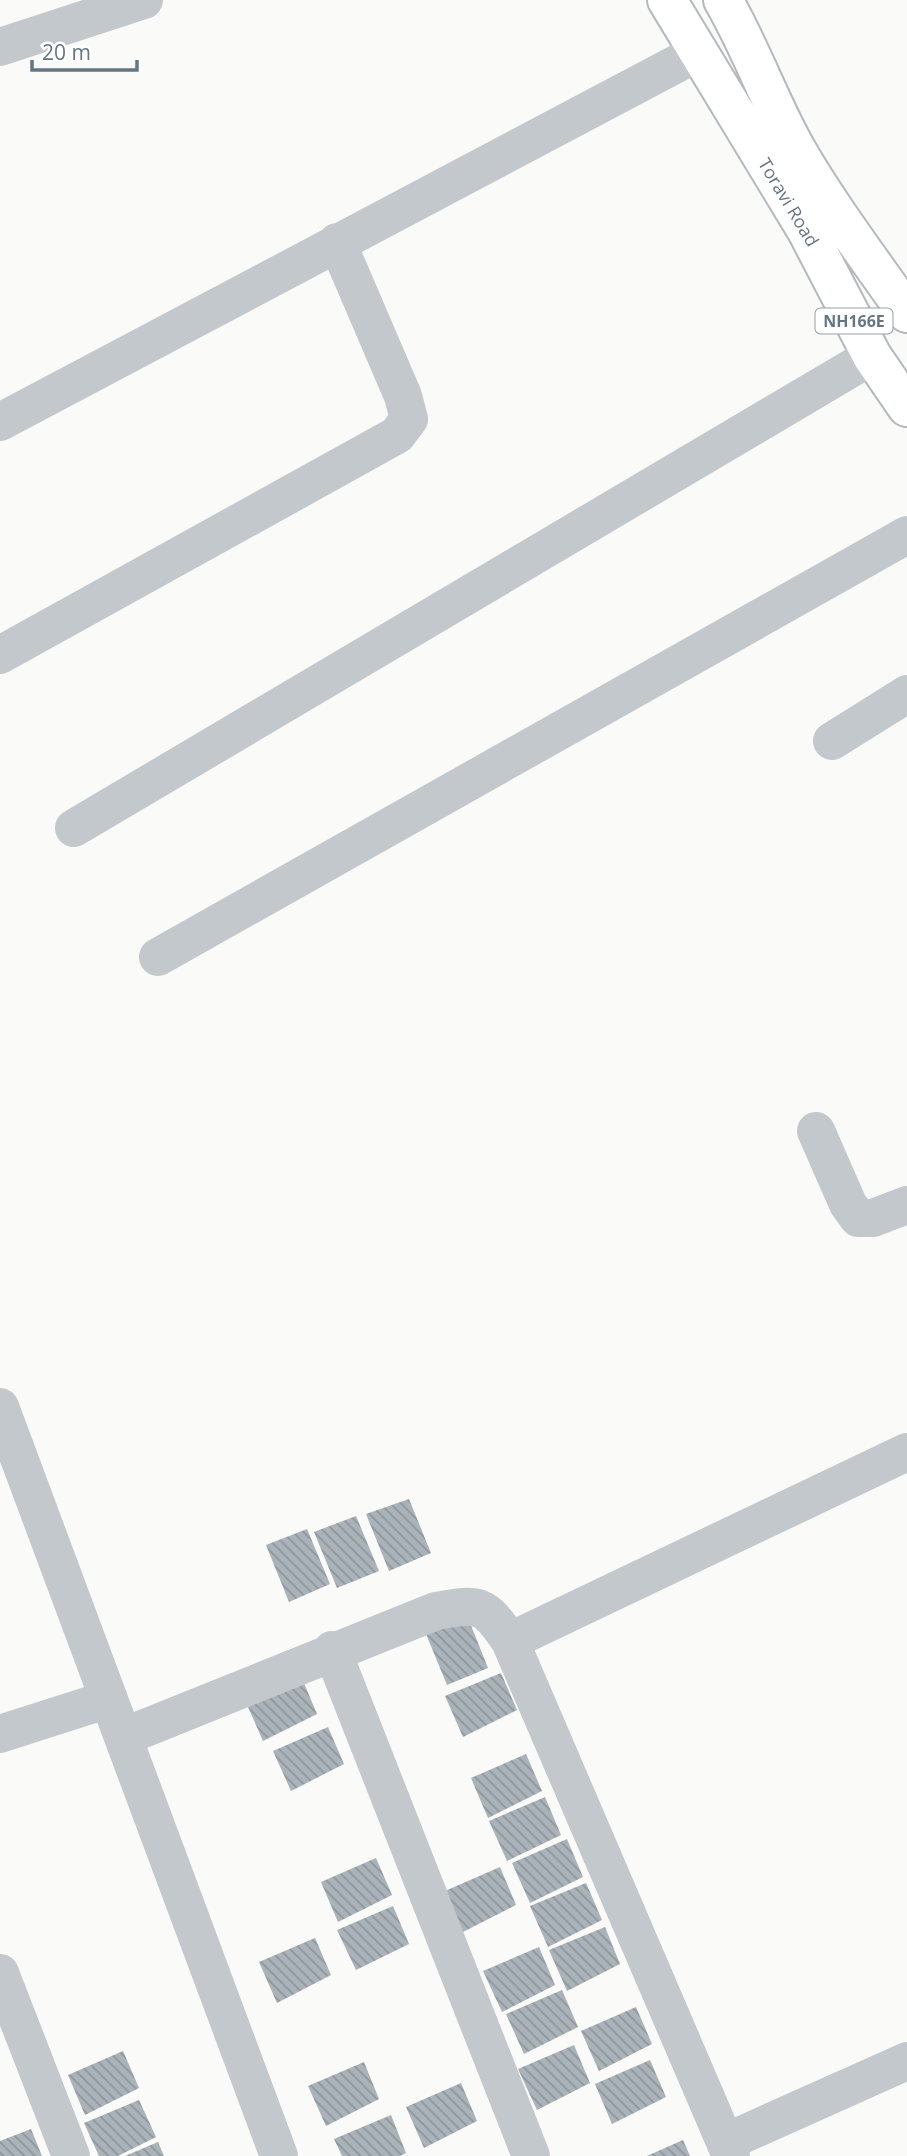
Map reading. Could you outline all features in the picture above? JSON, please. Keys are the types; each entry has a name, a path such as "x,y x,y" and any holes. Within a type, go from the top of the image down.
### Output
{"highway":[{"name":"Toravi Road","path":"667,0 699,52 781,156 822,222 907,313"},
{"name":"Toravi Road","path":"723,0 741,31 781,156"},
{"name":"Toravi Road","path":"822,222 872,356 907,407"}],"street":[{"path":"0,47 144,0"},
{"path":"0,422 699,52"},
{"path":"0,655 397,435 409,419 402,396 337,242"},
{"path":"75,828 872,356"},
{"path":"158,957 907,535"},
{"path":"832,741 907,694"},
{"path":"816,1131 848,1204 858,1218 873,1218 907,1205"},
{"path":"0,1407 279,2156"},
{"path":"510,1641 907,1452"},
{"path":"123,1737 332,1650 436,1611 472,1604 492,1615 510,1641 728,2149 907,2061"},
{"path":"332,1650 531,2156"},
{"path":"0,1734 109,1699"},
{"path":"0,1973 13,2047 71,2156"}],"building":[{"path":"409,1499 431,1553 389,1571 366,1514"},
{"path":"356,1516 379,1571 337,1588 314,1532"},
{"path":"307,1529 330,1584 289,1602 266,1545"},
{"path":"466,1613 488,1668 447,1685 424,1629"},
{"path":"501,1673 517,1710 463,1737 445,1696"},
{"path":"301,1676 317,1714 263,1741 245,1700"},
{"path":"328,1727 344,1764 291,1791 273,1751"},
{"path":"526,1754 542,1791 488,1818 471,1778"},
{"path":"545,1797 561,1835 507,1861 489,1821"},
{"path":"567,1839 583,1877 530,1903 512,1863"},
{"path":"376,1858 392,1895 338,1922 321,1882"},
{"path":"500,1867 516,1905 463,1932 445,1891"},
{"path":"586,1883 602,1920 548,1947 530,1906"},
{"path":"393,1906 409,1944 356,1970 337,1930"},
{"path":"605,1927 620,1964 567,1991 549,1950"},
{"path":"315,1938 331,1975 277,2003 259,1962"},
{"path":"539,1947 555,1985 502,2012 483,1971"},
{"path":"562,1990 578,2027 524,2054 506,2014"},
{"path":"636,2007 652,2044 599,2071 581,2031"},
{"path":"574,2045 590,2083 537,2110 518,2069"},
{"path":"123,2051 139,2088 85,2115 68,2075"},
{"path":"650,2060 666,2097 612,2124 595,2084"},
{"path":"364,2062 379,2099 326,2126 308,2086"},
{"path":"461,2083 477,2121 424,2148 406,2107"},
{"path":"139,2100 156,2137 118,2156 99,2156 84,2123"},
{"path":"391,2115 406,2153 400,2156 342,2156 334,2139"},
{"path":"31,2129 42,2156 0,2156 0,2141"},
{"path":"683,2140 690,2156 647,2156"},
{"path":"158,2142 164,2156 125,2156"}]}
